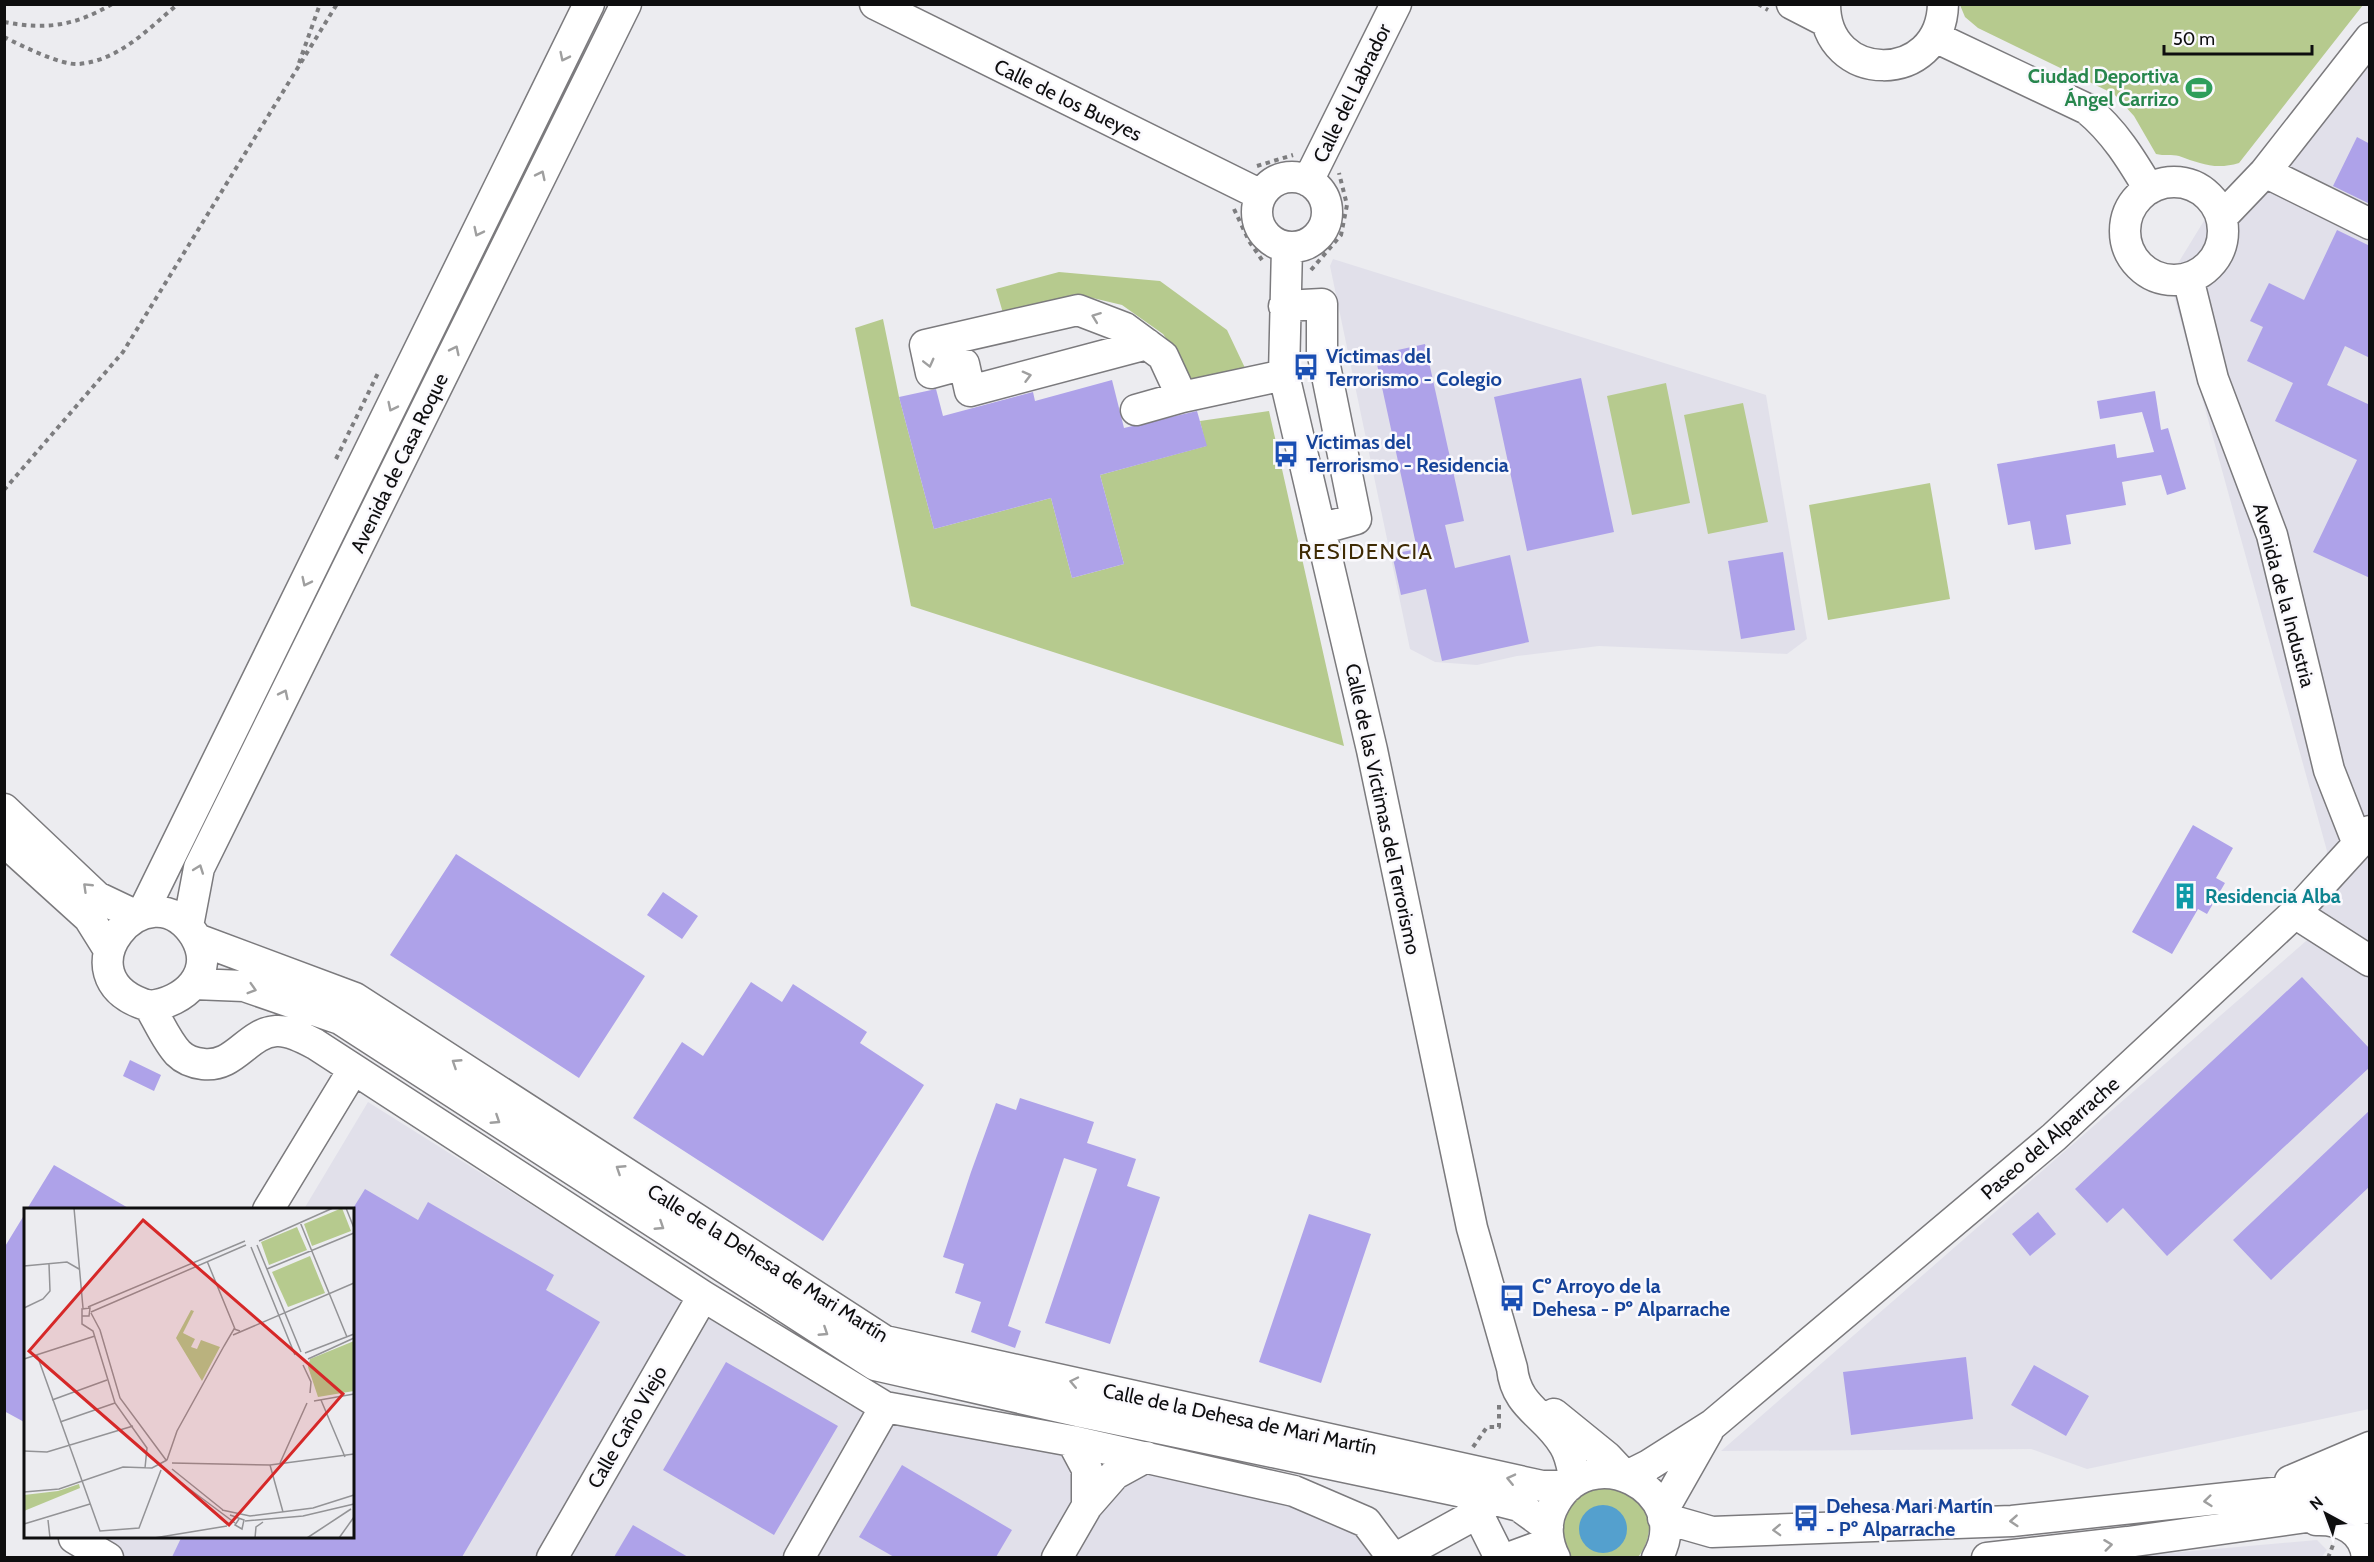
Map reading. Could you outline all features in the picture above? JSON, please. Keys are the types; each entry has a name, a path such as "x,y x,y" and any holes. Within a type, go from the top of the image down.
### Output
{"street":[{"name":"Avenida de Casa Roque","path":"140,915 589,4"},
{"name":"Avenida de Casa Roque","path":"192,933 198,868 626,4"},
{"name":"Calle de los Bueyes","path":"875,4 1261,195"},
{"name":"Calle del Labrador","path":"1308,181 1396,4"},
{"path":"1792,4 1826,13 1835,40 1848,55 1866,64 1885,67 1905,63 1922,52 1935,37 1941,21 1943,4"},
{"path":"1935,37 2087,109 2103,122 2127,151 2149,189"},
{"path":"2222,217 2265,172 2370,38"},
{"path":"2265,172 2370,224"},
{"path":"1295,177 1308,181 1319,190 1326,202 1327,216 1323,229 1313,240 1301,246 1287,247 1274,243 1264,234 1258,222 1257,208 1261,195 1270,185 1282,178 1295,177"},
{"path":"2171,181 2188,183 2202,189 2214,200 2222,217 2223,237 2217,255 2205,269 2188,278 2171,280 2155,276 2141,267 2131,254 2125,238 2126,221 2132,206 2149,189 2171,181"},
{"name":"Calle de las Víctimas del Terrorismo","path":"1287,247 1284,375 1372,750 1472,1228 1512,1368 1514,1384 1521,1397 1564,1444 1571,1457 1572,1484"},
{"name":"Avenida de la Industria","path":"2188,278 2213,379 2272,535 2329,770 2364,838"},
{"path":"1284,306 1322,304 1322,351 1356,519 1320,529"},
{"path":"1147,344 970,391 964,364 932,373 925,345 1078,310 1125,328 1147,344 1163,356 1182,397"},
{"path":"1136,410 1182,397 1284,375"},
{"path":"4,809 97,897 140,915"},
{"name":"Paseo del Alparrache","path":"1625,1475 1649,1465 1712,1425 2054,1137 2295,913 2364,838"},
{"path":"4,841 89,918 109,950"},
{"path":"158,913 174,917 192,933 200,962 194,984 182,997 166,1004 149,1006 134,1001 122,993 112,980 108,965 109,950 119,929 140,915 158,913"},
{"path":"2295,913 2370,961"},
{"name":"Calle de la Dehesa de Mari Martín","path":"192,933 355,998 885,1341 1542,1486 1572,1484 1590,1474 1606,1472 1625,1475"},
{"name":"Calle de la Dehesa de Mari Martín","path":"194,984 244,986 340,1019 875,1365 1472,1503 1519,1506 1551,1547"},
{"path":"149,1006 178,1053 193,1063 212,1065 230,1059 260,1036 276,1031 296,1035 315,1044 703,1296 885,1407 1072,1441 1294,1491 1366,1522 1395,1557 1472,1503 1500,1557"},
{"path":"269,1208 353,1070"},
{"name":"Calle Caño Viejo","path":"552,1557 703,1296"},
{"name":"Calle de las Víctimas del Terrorismo","path":"1512,1368 1539,1401 1607,1457 1625,1475 1642,1484 1654,1497 1663,1515"},
{"path":"799,1557 885,1407"},
{"name":"Paseo del Alparrache","path":"1663,1515 1712,1425"},
{"path":"1072,1441 1087,1469 1087,1506"},
{"path":"2240,1498 2300,1477 2370,1447"},
{"path":"1057,1557 1087,1506 1115,1474 1146,1457"},
{"path":"1657,1557 1664,1535 1663,1515 1702,1531 1737,1532 2012,1521 2240,1498 2356,1484 2370,1479"},
{"path":"1508,1557 1551,1547 1551,1512 1572,1484"},
{"path":"1988,1557 2025,1555 2370,1508"},
{"path":"2286,1521 2327,1520 2344,1523 2363,1540 2367,1557"},
{"path":"70,1544 108,1557"}],"path":[{"path":"4,22 26,26 63,26 112,4"},
{"path":"4,37 31,51 78,65 121,52 178,4"},
{"path":"295,73 320,4"},
{"path":"4,490 123,352 337,4"}],"shaded area":[{"path":"2369,32 2369,1409 2087,1469 2031,1449 1721,1451 2314,934 2327,851 2169,278 2213,206"},
{"path":"1333,259 1766,395 1807,639 1787,654 1599,646 1517,656 1477,665 1435,662 1410,649 1330,266"},
{"path":"368,1102 851,1406 1312,1502 1415,1558 96,1558 108,1538 354,1538 354,1208 305,1208"},
{"path":"2317,1540 2327,1550 2321,1558 2114,1558"}],"green space":[{"name":"Ciudad Deportiva Ángel Carrizo","path":"1960,4 2363,5 2239,163 2216,166 2176,155 2156,154 2134,116 2114,94 1978,28 1965,17"},
{"path":"1059,272 1160,281 1227,330 1245,368 1189,382 1184,363 1163,334 1122,305 1076,294 1003,313 996,289"},
{"path":"883,319 899,397 934,529 1051,498 1072,578 1124,564 1100,475 1206,446 1200,421 1269,411 1344,746 911,606 855,328"},
{"path":"1666,383 1690,503 1632,515 1607,396"},
{"path":"1743,403 1768,522 1708,534 1684,415"},
{"path":"1930,483 1950,599 1828,620 1809,505"},
{"path":"1589,1487 1620,1487 1643,1506 1648,1518 1649,1532 1645,1546 1638,1557 1571,1557 1565,1547 1563,1535 1564,1512 1571,1502"}],"water":[{"path":"1598,1505 1608,1505 1620,1512 1627,1524 1627,1534 1620,1546 1608,1553 1598,1553 1583,1542 1579,1534 1579,1524 1590,1509"}],"building":[{"path":"2357,137 2370,144 2370,204 2333,186"},
{"path":"2337,230 2370,246 2370,358 2345,346 2327,385 2370,405 2370,578 2313,552 2357,460 2275,421 2293,383 2247,361 2263,327 2250,321 2269,283 2304,300"},
{"path":"1425,344 1464,521 1445,525 1455,568 1510,555 1529,642 1442,661 1426,589 1401,595 1392,554 1417,549 1375,355"},
{"path":"1581,378 1614,532 1527,551 1494,397"},
{"path":"1112,380 1124,428 1197,411 1207,446 1100,475 1124,564 1072,578 1051,498 934,529 899,397 936,389 943,416 1033,392 1035,401"},
{"path":"2155,391 2161,430 2168,428 2186,489 2167,495 2161,475 2122,482 2126,505 2066,515 2071,544 2035,550 2030,521 2008,525 1997,464 2115,444 2117,458 2154,452 2142,412 2100,419 2097,401"},
{"path":"1783,552 1795,630 1741,639 1728,561"},
{"name":"Residencia Alba","path":"2193,825 2233,848 2216,878 2225,883 2207,914 2198,909 2172,954 2132,932"},
{"path":"456,854 645,976 579,1078 390,955"},
{"path":"663,892 698,916 682,939 647,915"},
{"path":"2302,977 2370,1049 2370,1067 2167,1256 2123,1208 2107,1223 2075,1189"},
{"path":"751,982 782,1002 793,984 867,1032 860,1043 924,1085 823,1241 633,1118 682,1042 703,1056"},
{"path":"130,1060 161,1075 154,1091 123,1076"},
{"path":"1020,1098 1094,1122 1087,1143 1136,1159 1127,1186 1160,1197 1110,1344 1045,1323 1097,1169 1064,1158 1008,1326 1021,1331 1015,1348 971,1332 981,1302 955,1293 964,1264 943,1257 971,1172 996,1103 1016,1110"},
{"path":"2370,1110 2370,1186 2271,1280 2233,1240"},
{"path":"54,1165 128,1208 28,1208"},
{"path":"365,1189 418,1220 428,1202 554,1275 546,1290 600,1322 462,1557 172,1557 181,1538 354,1538 353,1208"},
{"path":"2038,1212 2056,1234 2030,1256 2012,1234"},
{"path":"1309,1214 1371,1234 1321,1383 1259,1362"},
{"path":"24,1215 24,1422 4,1411 4,1248"},
{"path":"1966,1357 1973,1419 1851,1435 1843,1372"},
{"path":"726,1362 838,1426 774,1535 663,1470"},
{"path":"2034,1365 2089,1396 2066,1436 2011,1405"},
{"path":"902,1465 1012,1530 996,1557 894,1557 859,1537"},
{"path":"633,1525 688,1557 614,1557"}],"place":[{"name":"Ciudad Deportiva Ángel Carrizo","path":"2199,88"},
{"name":"Víctimas del Terrorismo - Colegio","path":"1306,367"},
{"name":"Víctimas del Terrorismo - Residencia","path":"1286,454"},
{"name":"Residencia Alba","path":"2185,896"},
{"name":"Cº Arroyo de la Dehesa - Pº Alparrache","path":"1512,1298"},
{"name":"Dehesa Mari Martín - Pº Alparrache","path":"1806,1518"}],"district":[{"name":"RESIDENCIA","path":"1366,551"}]}
